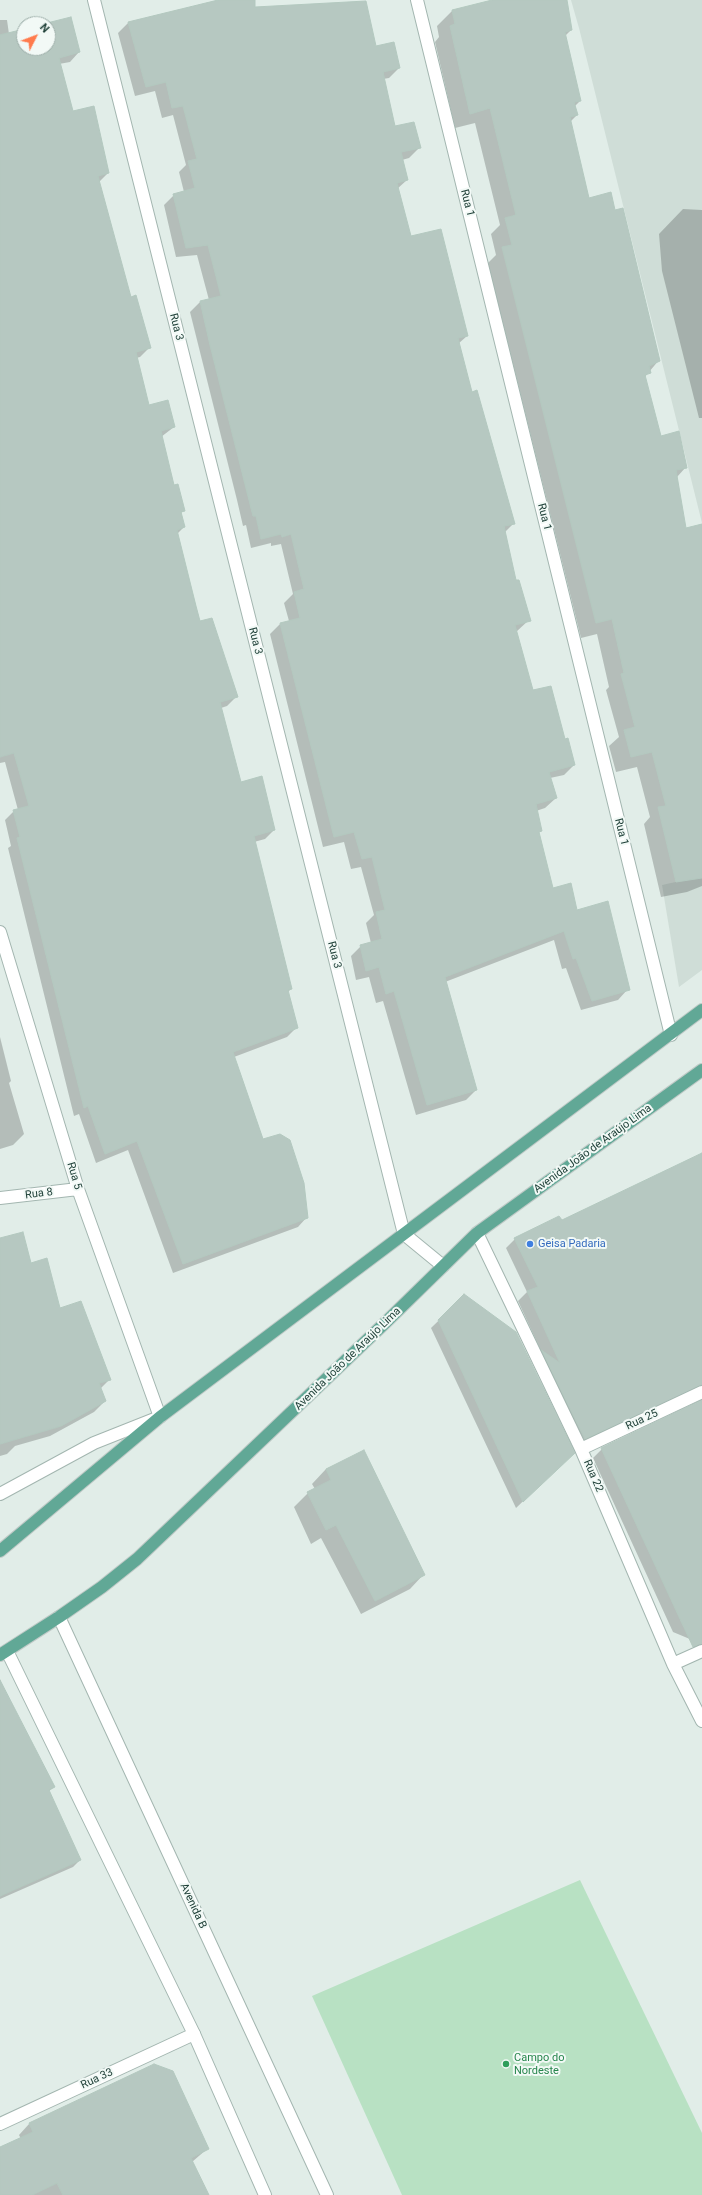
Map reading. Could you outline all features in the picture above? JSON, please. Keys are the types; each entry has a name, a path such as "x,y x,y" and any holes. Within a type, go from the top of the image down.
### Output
{"main road":[{"path":"0,1550 160,1417 671,1035 702,1010"},
{"name":"Avenida João de Araújo Lima","path":"3,1653 102,1587 137,1558 477,1233 702,1070"}],"street":[{"name":"Rua 3","path":"94,0 404,1234"},
{"name":"Rua 1","path":"417,0 671,1035"},
{"name":"Rua 5","path":"0,932 78,1189 160,1417"},
{"name":"Rua 8","path":"0,1198 78,1189"},
{"name":"Rua 22","path":"477,1233 581,1449 673,1664 702,1721"},
{"path":"404,1234 442,1266"},
{"name":"Rua 25","path":"581,1449 702,1392"},
{"path":"0,1494 94,1443 160,1417"},
{"name":"Avenida B","path":"59,1617 328,2195"},
{"path":"673,1664 702,1651"},
{"path":"3,1653 194,2034 265,2195"},
{"name":"Rua 33","path":"0,2124 194,2034"}],"shaded area":[{"path":"571,0 702,0 702,523 579,28"},
{"path":"702,876 702,970 679,987 662,885"}],"green space":[{"name":"Campo do Nordeste","path":"580,1880 702,2133 702,2195 402,2195 312,1996"}],"building":[{"path":"218,0 255,0 255,7 366,1 376,46 394,42 400,68 383,72 395,126 414,122 421,148 401,152 408,180 397,183 411,236 441,229 468,336 458,338 472,392 477,390 515,524 504,526 516,580 519,580 531,621 515,625 533,690 551,686 565,739 568,738 575,765 549,772 557,798 536,804 542,831 539,832 553,888 571,883 577,910 608,901 630,990 592,1001 576,958 573,959 564,931 445,977 477,1090 427,1105 394,991 386,994 379,967 366,971 360,945 382,939 376,912 385,910 372,857 362,859 354,832 334,837 280,623 300,618 294,592 304,589 291,534 282,537 281,534 261,539 256,516 253,516 200,301 221,296 208,245 186,248 173,194 195,188 188,161 197,159 183,106 172,108 166,82 146,87 128,22"},
{"path":"492,0 567,0 572,30 565,32 581,101 574,102 578,115 570,117 589,198 611,192 615,210 623,208 660,361 649,366 651,373 645,375 661,436 679,431 687,468 676,470 686,528 702,524 702,878 676,882 658,807 666,806 652,752 631,757 624,730 635,727 621,674 624,673 612,619 596,623 502,247 512,245 505,218 516,215 490,108 470,114 450,26 455,24 452,10"},
{"path":"71,17 80,52 59,58 73,111 94,106 109,173 98,176 131,297 136,295 151,348 136,352 149,405 168,400 175,427 161,431 174,485 178,484 185,511 181,512 185,527 177,530 200,621 212,618 238,697 220,702 241,782 262,776 275,830 254,836 292,989 288,990 298,1028 233,1052 263,1139 280,1134 290,1140 304,1183 308,1218 183,1264 137,1141 105,1154 88,1106 84,1108 17,838 20,837 13,810 29,806 14,753 0,757 0,35 16,31 16,56 56,56 56,21"},
{"path":"702,1153 702,1385 585,1439 541,1350 560,1363 527,1291 538,1287 514,1238 559,1216 562,1220"},
{"path":"23,1232 31,1263 47,1258 60,1308 81,1301 111,1380 99,1383 106,1401 61,1426 0,1444 0,1238"},
{"path":"464,1294 516,1332 575,1453 523,1502 438,1320"},
{"path":"702,1400 702,1644 693,1647 601,1448"},
{"path":"364,1450 425,1575 375,1601 336,1525 326,1530 307,1492 331,1480 326,1469"},
{"path":"0,1680 55,1787 49,1790 81,1860 0,1896"},
{"path":"154,2064 173,2071 209,2149 191,2158 209,2195 63,2195 57,2183 32,2195 0,2195 0,2147 33,2132 29,2123"}],"place":[{"name":"Geisa Padaria","path":"530,1244"},
{"name":"Campo do Nordeste","path":"506,2064"}]}
